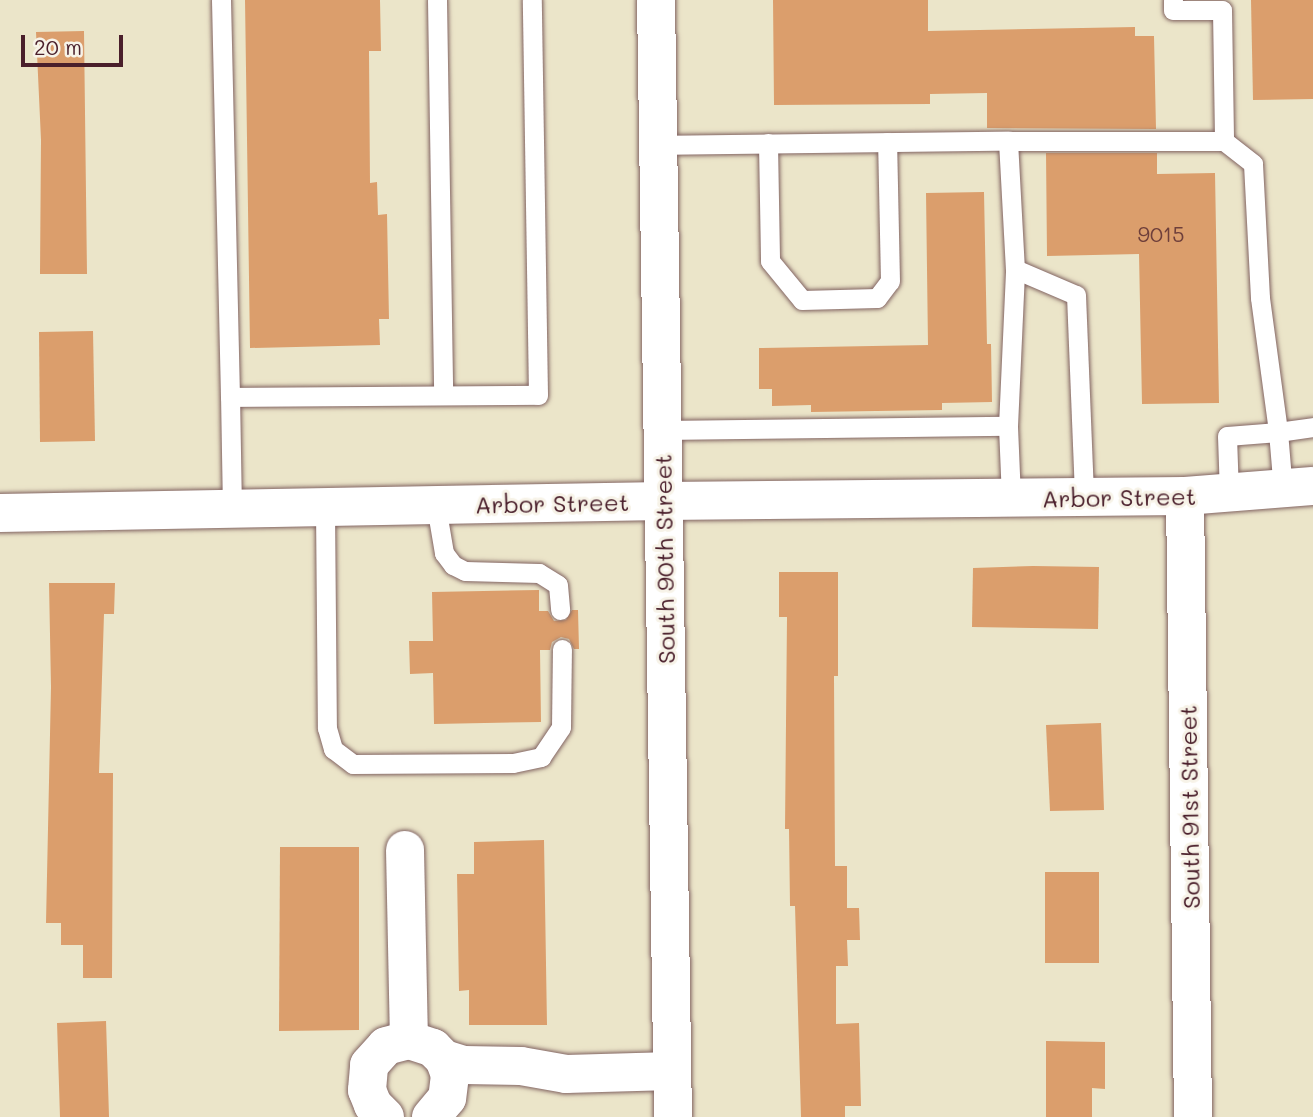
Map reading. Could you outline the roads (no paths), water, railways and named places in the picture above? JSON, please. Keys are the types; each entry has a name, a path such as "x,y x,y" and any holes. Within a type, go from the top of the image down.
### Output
{"street":[{"name":"South 90th Street","path":"656,0 673,1117"},
{"name":"Arbor Street","path":"0,513 663,501 1084,498 1185,496 1298,489"},
{"name":"South 91st Street","path":"1185,496 1193,1117"},
{"path":"405,850 409,1040"},
{"path":"385,1117 370,1098 367,1073 373,1058 386,1046 409,1040 433,1048 444,1059 464,1065 521,1066 566,1074 672,1071"},
{"path":"439,1108 450,1082 444,1059"},
{"path":"439,1108 484,1090 523,1090 566,1074"}],"lane":[{"path":"220,0 232,509"},
{"path":"437,0 443,395"},
{"path":"230,397 538,395 532,0"},
{"path":"1173,0 1173,10 1222,10 1224,141"},
{"path":"1008,141 1015,269 1008,426 1011,498"},
{"path":"658,145 1224,141 1254,164 1261,298 1278,432 1298,489"},
{"path":"768,143 770,261 802,300 877,298 890,281 887,142"},
{"path":"1015,269 1076,295 1084,498"},
{"path":"662,430 1008,426"},
{"path":"1229,494 1227,436 1313,427"},
{"path":"436,506 444,553 453,565 465,571 539,573 558,585 560,610"},
{"path":"325,508 327,728 333,749 353,764 513,763 541,757 561,727 562,649"}]}
